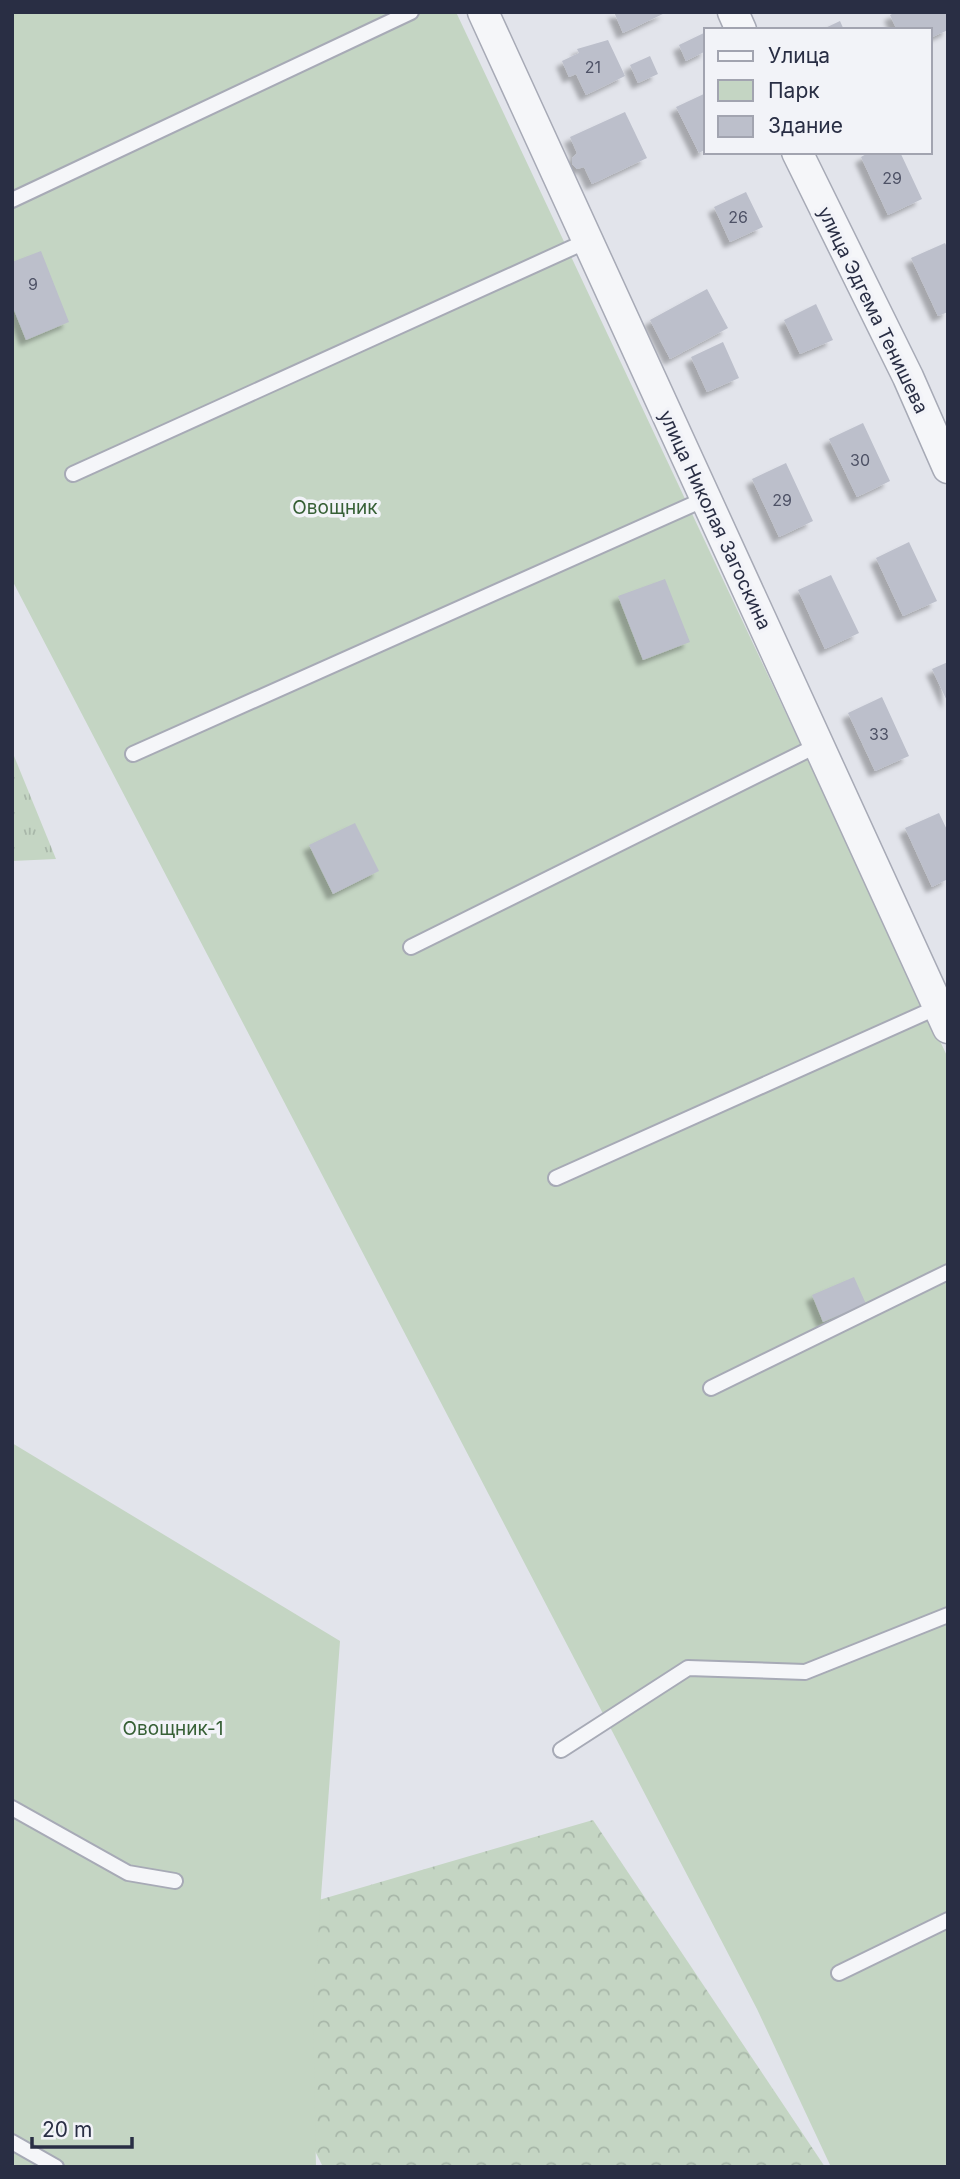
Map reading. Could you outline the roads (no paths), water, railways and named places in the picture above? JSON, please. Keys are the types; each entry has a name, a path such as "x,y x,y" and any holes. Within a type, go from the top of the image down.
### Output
{"street":[{"name":"улица Николая Загоскина","path":"482,12 943,1018"},
{"path":"733,12 740,28"},
{"name":"улица Эдгема Тенишева","path":"798,154 908,377 948,468"}],"lane":[{"path":"12,200 411,12"},
{"path":"73,474 587,241"},
{"path":"133,754 705,499"},
{"path":"411,947 818,745"},
{"path":"556,1178 943,1018"},
{"path":"711,1388 948,1272"},
{"path":"561,1751 688,1668 805,1672 948,1615"},
{"path":"12,1808 128,1873 175,1881"},
{"path":"839,1973 948,1920"},
{"path":"12,2142 56,2167"}],"park label":[{"name":"Овощник","path":"335,507"},
{"name":"Овощник-1","path":"173,1728"}]}
